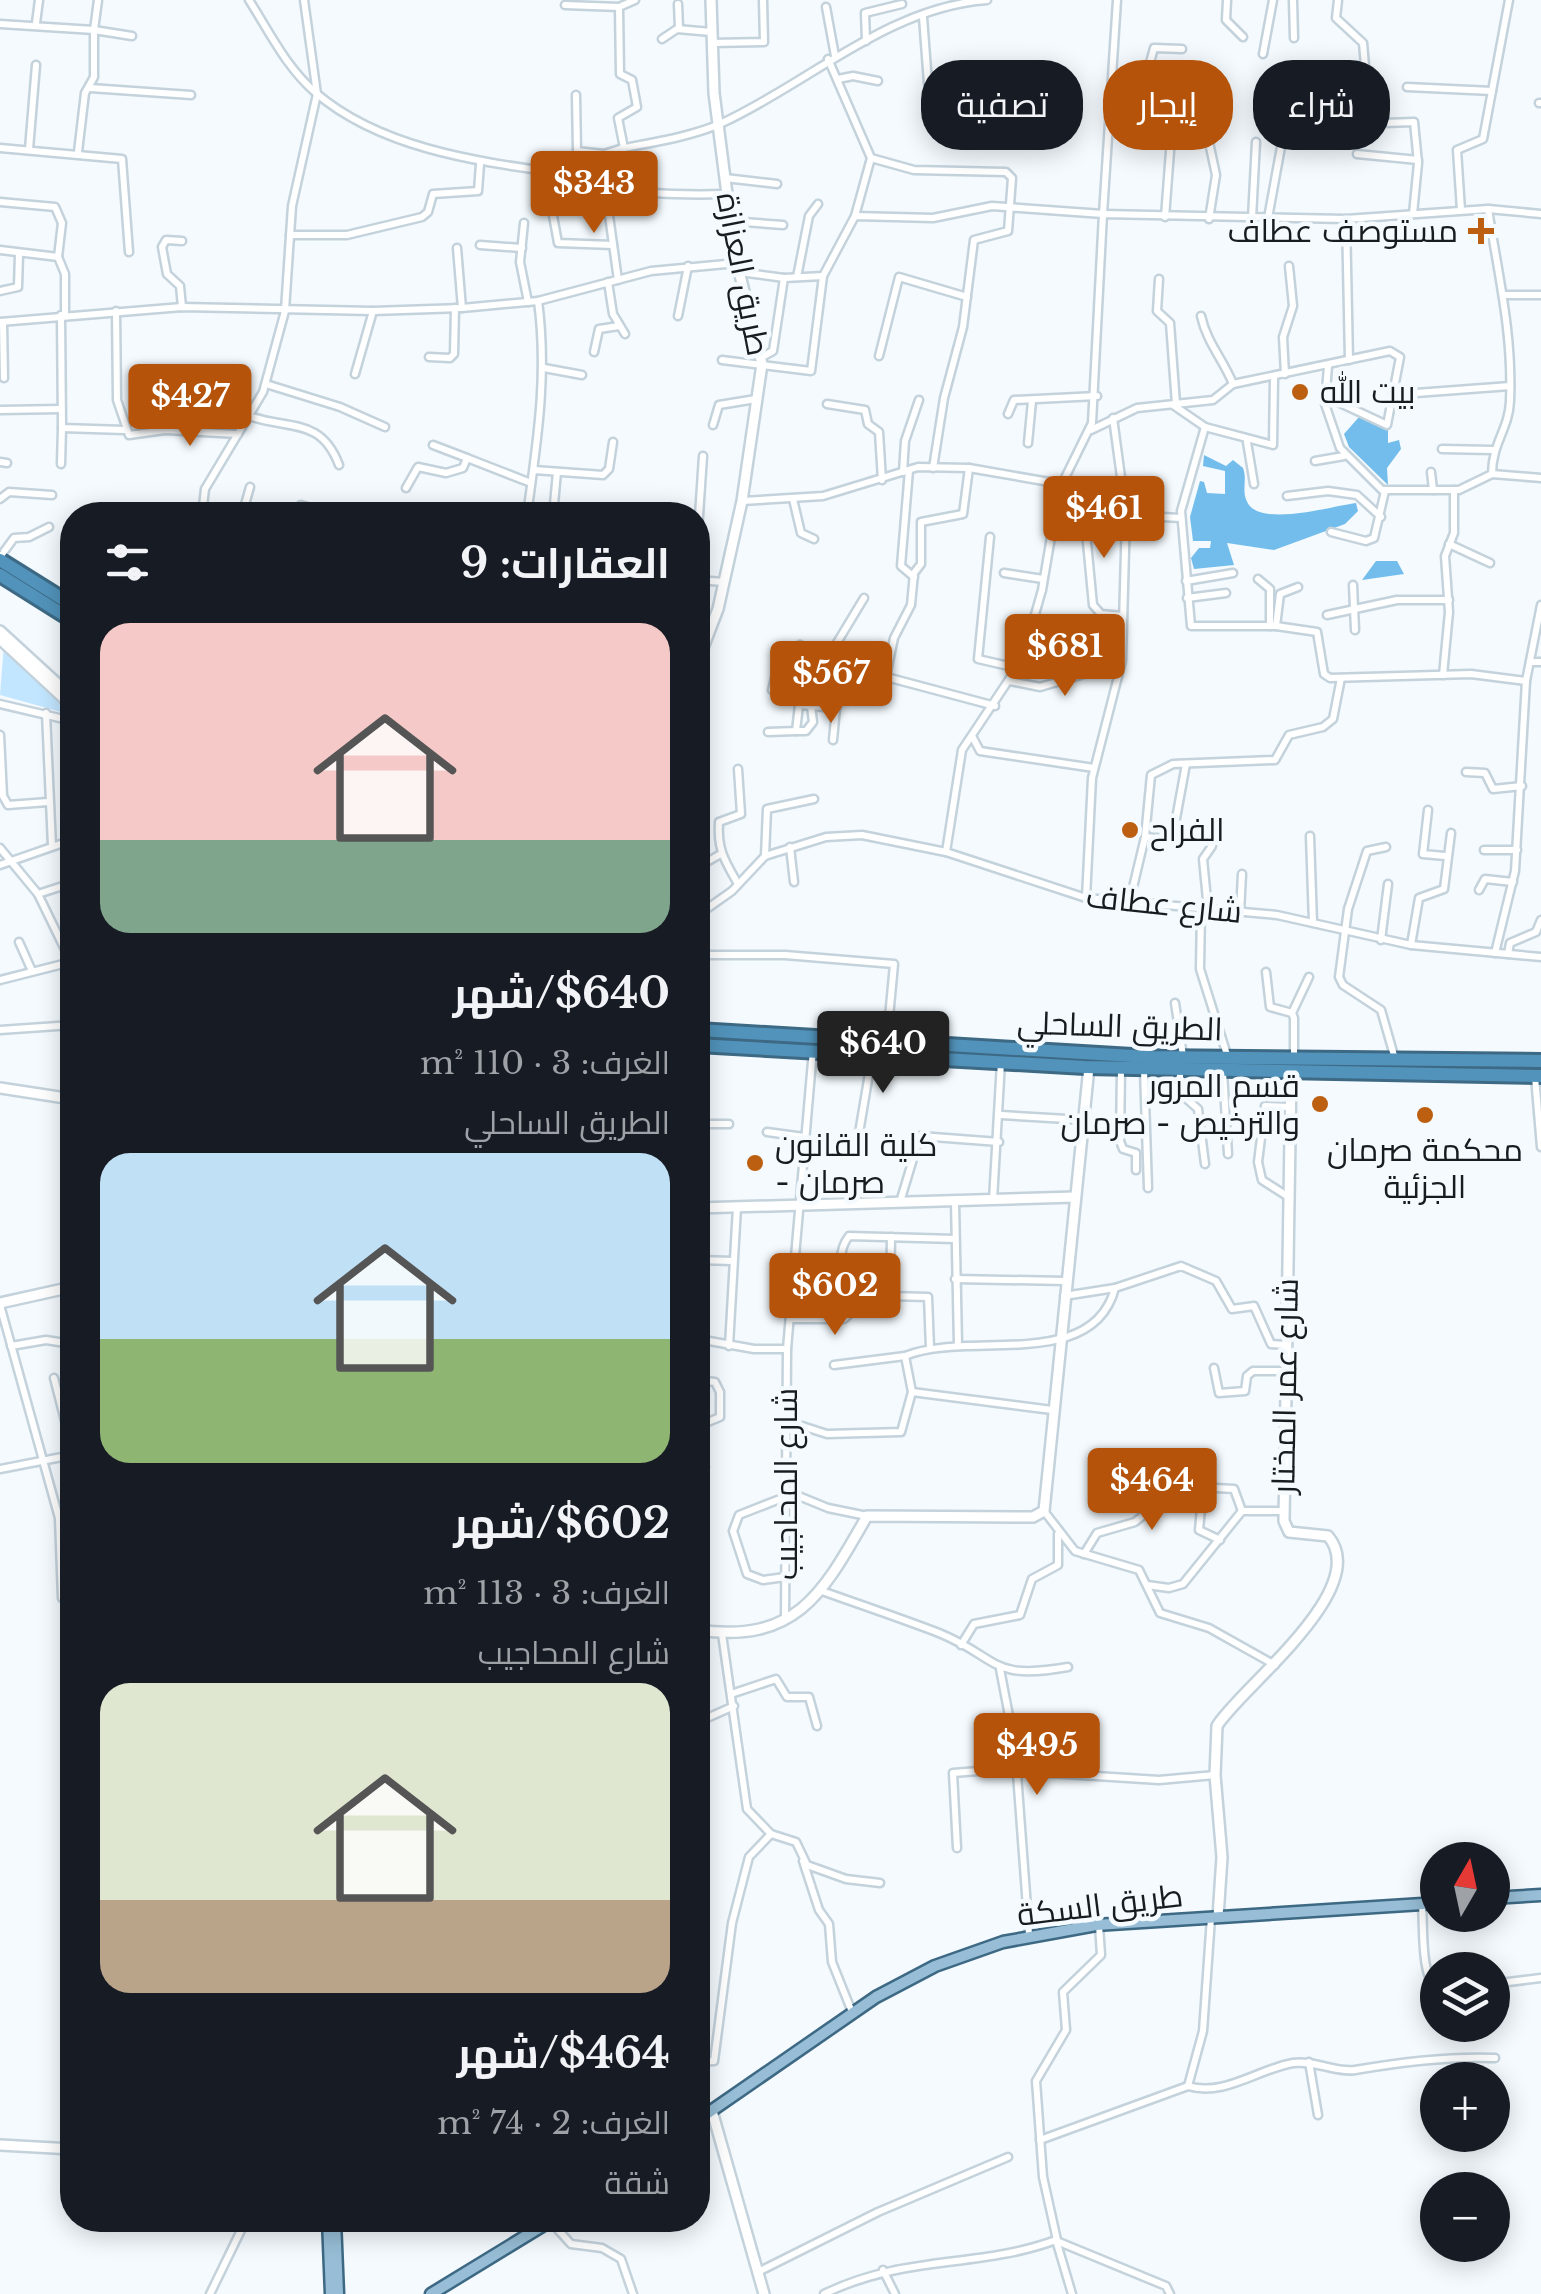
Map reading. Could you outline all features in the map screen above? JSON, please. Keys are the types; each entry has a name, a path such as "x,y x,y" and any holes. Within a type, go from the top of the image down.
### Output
{"highway":[{"path":"0,558 60,597"},
{"path":"0,575 60,612"},
{"name":"الطريق الساحلي","path":"710,1031 886,1041 1001,1062 1144,1069 1182,1064"},
{"name":"الطريق الساحلي","path":"710,1045 1226,1065 1398,1067 1541,1062"},
{"name":"الطريق الساحلي","path":"1398,1067 1538,1076"}],"main road":[{"path":"1510,1897 1541,1895"},
{"name":"طريق السكة","path":"712,2110 852,2012 935,1966 1029,1934 1099,1925 1420,1904"},
{"path":"332,2232 334,2294"},
{"path":"430,2294 531,2232"}],"street":[{"path":"36,24 39,0"},
{"path":"90,88 98,0"},
{"path":"249,0 286,63 317,94 343,112 396,136 480,164 544,172 605,187 727,194"},
{"path":"204,502 204,489 266,384 285,310 290,235 317,94 304,0"},
{"path":"566,5 620,6 635,0"},
{"name":"طريق العزازة","path":"710,632 742,501 762,360 730,221 711,0"},
{"path":"680,28 712,38 765,40 763,0"},
{"path":"576,95 577,151 604,154 719,124 866,40 959,1 988,0"},
{"path":"1114,60 1117,0"},
{"path":"1227,0 1226,20 1243,37"},
{"path":"1264,54 1273,0"},
{"path":"1293,0 1294,38"},
{"path":"1338,0 1336,18 1363,43 1364,60"},
{"path":"1461,210 1458,150 1482,142 1509,0"},
{"path":"678,4 680,28"},
{"path":"866,40 863,16 902,4"},
{"path":"620,6 620,74 632,80 636,107 618,118 624,148"},
{"path":"722,360 762,360 811,371 822,276 855,216 871,158 838,80 826,8"},
{"path":"923,18 926,60"},
{"path":"0,24 36,24 132,36"},
{"path":"662,40 680,28"},
{"path":"1151,60 1154,48 1182,49"},
{"path":"29,149 36,65"},
{"path":"838,80 853,76 878,81"},
{"path":"1407,86 1492,90"},
{"path":"78,152 84,93 90,88 191,95"},
{"path":"1390,123 1414,122 1418,160 1413,214"},
{"path":"0,148 78,152 123,161 129,252"},
{"path":"946,852 962,750 1017,668 1030,635 1061,484 1090,430 1097,396 1108,150"},
{"path":"1165,217 1170,150"},
{"path":"1208,218 1216,179 1211,150"},
{"path":"1252,218 1256,150"},
{"path":"1268,218 1280,150"},
{"path":"1357,154 1418,160"},
{"path":"871,158 914,170 1006,172 1012,178 1008,231 974,240 967,297 933,468"},
{"path":"290,235 347,234 422,216 428,212 434,194 478,191 480,164"},
{"path":"544,172 558,243 613,244"},
{"path":"725,178 778,184"},
{"path":"605,187 618,280"},
{"path":"0,202 55,207 62,224 58,257 64,274 61,464"},
{"path":"797,277 809,216 818,204"},
{"path":"855,216 933,218 983,207 1208,218 1346,219 1488,209 1541,214"},
{"path":"1488,209 1504,295 1510,386 1507,419 1492,450 1492,474"},
{"path":"1346,219 1349,360"},
{"path":"730,221 783,226"},
{"path":"524,222 520,270 528,302"},
{"path":"182,241 166,240 162,246 166,274 180,286 182,306"},
{"path":"480,244 522,248"},
{"path":"429,357 450,358 454,354 459,308 456,248"},
{"path":"0,250 58,257"},
{"path":"0,292 18,287 19,254"},
{"path":"4,378 1,322 182,306 373,312 538,302 608,282 688,266 738,267 784,278 822,276"},
{"path":"678,316 688,266"},
{"path":"1285,374 1283,338 1293,310 1289,266"},
{"path":"878,356 899,277 967,297"},
{"path":"762,360 773,350 778,334 784,278"},
{"path":"1159,279 1157,310 1170,322 1173,404"},
{"path":"608,282 613,314 625,334"},
{"path":"1504,295 1541,295"},
{"path":"529,502 544,368 538,302"},
{"path":"116,312 117,400 124,430"},
{"path":"356,374 373,312"},
{"path":"1201,316 1210,346 1218,353 1233,384"},
{"path":"594,352 598,329 620,326"},
{"path":"1090,430 1136,408 1214,400 1233,384 1390,351 1400,358 1388,424 1325,396"},
{"path":"1328,366 1325,396 1345,456 1385,491 1454,490 1492,474 1541,478"},
{"path":"544,368 582,376"},
{"path":"1173,404 1205,427 1248,442 1274,444 1274,377"},
{"path":"266,384 340,407 386,427"},
{"path":"1416,393 1510,386"},
{"path":"1008,414 1014,400 1097,396"},
{"path":"713,425 719,404 756,399"},
{"path":"914,577 901,566 905,440 920,400"},
{"path":"1028,443 1032,401"},
{"path":"827,404 864,410 868,424 879,432 882,480"},
{"path":"0,410 62,409"},
{"path":"249,416 314,430 332,448 339,465"},
{"path":"1086,898 1094,768 1122,664 1126,514 1113,418"},
{"path":"1205,427 1181,518 1193,628 1273,626 1320,633 1324,674 1340,678 1480,674 1526,681"},
{"path":"62,428 124,430 133,436 166,430 238,434"},
{"path":"534,470 608,473 613,442"},
{"path":"1248,442 1254,484"},
{"path":"433,445 531,483"},
{"path":"1442,450 1492,450"},
{"path":"700,502 703,456"},
{"path":"1315,461 1345,456"},
{"path":"406,488 418,466 452,472 463,468 468,458"},
{"path":"742,501 794,499 882,480 906,470 933,468 968,468 1061,484"},
{"path":"886,676 894,638 914,593 914,577 922,560 921,522 963,514 968,468"},
{"path":"554,502 556,472"},
{"path":"1431,472 1433,490"},
{"path":"246,502 250,486"},
{"path":"1443,675 1449,600 1444,556 1454,529 1454,490"},
{"path":"1287,496 1328,491 1357,495 1381,517"},
{"path":"1331,532 1369,540 1376,535 1385,491"},
{"path":"0,498 9,492 52,495"},
{"path":"794,499 800,533 814,539"},
{"path":"1056,506 1181,518"},
{"path":"1084,511 1093,605 1101,614 1122,616"},
{"path":"0,558 14,538 30,537 49,526"},
{"path":"990,537 978,659 1017,668"},
{"path":"1450,544 1490,563"},
{"path":"1186,580 1232,572"},
{"path":"1004,573 1043,579"},
{"path":"1258,578 1270,589 1273,626"},
{"path":"710,581 725,582"},
{"path":"1353,584 1356,630"},
{"path":"1273,626 1282,592 1298,587"},
{"path":"1187,598 1226,593"},
{"path":"826,661 864,598"},
{"path":"1327,615 1398,600 1449,600"},
{"path":"1495,953 1517,850 1526,681 1541,605"},
{"path":"0,631 60,685"},
{"path":"0,639 60,695"},
{"path":"772,690 777,665 796,647 805,646 826,661 995,706"},
{"path":"1530,662 1541,662"},
{"path":"832,740 839,664"},
{"path":"1010,681 1040,687 1122,664"},
{"path":"1130,904 1145,837 1148,778 1166,766 1274,760 1289,735 1323,727 1333,719 1340,678"},
{"path":"0,704 60,716"},
{"path":"796,731 799,705 836,708"},
{"path":"768,732 806,731 813,722 811,706"},
{"path":"46,712 52,846"},
{"path":"0,734 3,796 8,805 48,802"},
{"path":"972,736 980,750 1094,768"},
{"path":"1145,837 1168,839 1174,835 1186,764"},
{"path":"738,769 741,814 719,822 719,854 738,884"},
{"path":"1466,772 1485,773 1493,788 1522,786"},
{"path":"765,856 767,809 814,799"},
{"path":"1428,810 1423,854 1445,856"},
{"path":"1411,946 1419,898 1444,889 1445,856 1451,832"},
{"name":"شارع عطاف","path":"710,906 765,856 826,837 862,835 946,852 1086,898 1240,912 1313,923 1411,946 1541,957"},
{"path":"1310,836 1313,923"},
{"path":"0,865 60,844"},
{"path":"1212,846 1203,859 1200,969 1226,1065 1228,1154"},
{"path":"790,847 794,882"},
{"path":"1386,847 1367,851 1343,932 1340,982 1381,1010 1398,1067"},
{"path":"0,848 14,860 38,894 60,939"},
{"path":"1484,850 1517,850"},
{"path":"710,860 719,854"},
{"path":"1240,912 1242,874"},
{"path":"1480,890 1485,878 1512,882"},
{"path":"1381,940 1388,884"},
{"path":"38,894 60,887"},
{"path":"1508,954 1510,943 1536,932 1541,920"},
{"path":"18,942 32,971"},
{"path":"710,954 785,955 894,964 886,1041"},
{"path":"0,980 60,965"},
{"path":"1266,972 1270,1006 1292,1013"},
{"path":"1293,1066 1292,1013 1309,977"},
{"path":"1176,1002 1182,1064 1180,1094 1198,1109 1205,1164"},
{"path":"0,1030 60,1026"},
{"name":"شارع المحاجيب","path":"785,1620 788,1349 813,1048"},
{"path":"859,1133 872,1054"},
{"path":"992,1200 1001,1115 1001,1062"},
{"name":"شارع عمر المختار","path":"1214,1918 1222,1838 1215,1775 1217,1726 1276,1666 1326,1596 1335,1556 1328,1536 1289,1532 1284,1511 1293,1066"},
{"path":"1089,1068 1044,1511 1058,1532 1084,1554 1132,1566 1160,1613 1209,1628 1276,1666"},
{"path":"1121,1068 1120,1141 1123,1149 1136,1154 1136,1170"},
{"path":"1144,1069 1148,1188"},
{"path":"1538,1076 1541,1147"},
{"path":"0,1085 60,1094"},
{"path":"1288,1196 1262,1180 1258,1162 1265,1106 1290,1107"},
{"path":"1001,1115 1084,1120"},
{"path":"710,1124 730,1124"},
{"path":"767,1132 804,1137"},
{"path":"900,1203 916,1138 998,1142"},
{"path":"710,1208 1075,1197"},
{"path":"956,1201 958,1345"},
{"path":"729,1346 737,1207"},
{"path":"790,1319 844,1319 855,1308 856,1300 842,1277 843,1244 857,1233 955,1240"},
{"path":"855,1308 885,1308 890,1296 892,1237"},
{"path":"710,1260 733,1261"},
{"path":"1064,1296 1115,1288 1174,1268 1191,1268 1216,1282 1230,1307 1256,1308 1270,1344 1285,1346"},
{"path":"955,1279 1066,1280"},
{"path":"834,1364 906,1356 930,1348 1072,1338 1102,1314 1115,1288"},
{"path":"60,1290 0,1304 59,1518 60,1545"},
{"path":"890,1296 928,1297 930,1348"},
{"path":"11,1346 46,1340 60,1342"},
{"path":"710,1342 788,1349"},
{"path":"785,1427 802,1426 827,1434 901,1432 912,1392 906,1356"},
{"path":"1214,1368 1220,1393 1245,1390 1246,1379 1253,1371 1285,1371"},
{"path":"54,1378 60,1400"},
{"path":"710,1382 720,1392 720,1417 710,1421"},
{"path":"912,1392 1052,1410"},
{"path":"0,1469 60,1455"},
{"path":"1203,1486 1199,1530 1220,1540"},
{"path":"1084,1554 1097,1533 1148,1514 1172,1488 1234,1489 1242,1511"},
{"path":"786,1578 763,1580 746,1574 733,1531 734,1522 748,1510 784,1494 867,1516 1033,1517 1044,1511"},
{"path":"1242,1511 1284,1511"},
{"path":"1146,1585 1169,1588 1183,1584 1242,1511"},
{"path":"710,1632 755,1632 785,1620 822,1591 867,1516"},
{"path":"961,1646 974,1624 1020,1615 1032,1579 1058,1565 1058,1532"},
{"path":"822,1591 961,1646 1000,1669 1030,1672 1068,1667"},
{"path":"722,1634 734,1693 746,1809 771,1834 794,1839 804,1873 829,1924 835,1971 852,2012"},
{"path":"1000,1669 1012,1712 1029,1934"},
{"path":"734,1693 776,1679 787,1697 809,1697 817,1726"},
{"path":"710,1717 734,1706"},
{"path":"957,1848 953,1773 1017,1770 1159,1780 1215,1775"},
{"path":"710,2061 714,2061 732,1923 749,1857 771,1834"},
{"path":"803,1860 846,1879 880,1884"},
{"path":"1188,2086 1205,2010 1214,1918"},
{"path":"1072,2294 1057,2240 1040,2140 1036,2077 1066,2030 1063,1992 1101,1955 1099,1925"},
{"path":"1510,1982 1541,1978"},
{"path":"1040,2140 1188,2086 1210,2090 1286,2065 1309,2062 1350,2070 1405,2062 1495,2058"},
{"path":"1309,2062 1318,2115"},
{"path":"712,2110 764,2294"},
{"path":"0,2145 60,2148"},
{"path":"758,2272 878,2212 1008,2157"},
{"path":"210,2294 240,2232"},
{"path":"561,2232 571,2244 602,2248 621,2260 633,2294"},
{"path":"824,2294 883,2270 1023,2253 1057,2240 1166,2286 1170,2294"},
{"path":"883,2270 895,2294"}],"shaded area":[{"path":"1359,417 1388,430 1388,443 1399,440 1401,449 1387,468 1388,485 1349,447 1344,434"},
{"path":"1204,455 1226,466 1233,460 1243,468 1246,500 1257,511 1284,514 1356,503 1358,511 1345,524 1274,550 1227,543 1234,565 1194,569 1191,558 1199,548 1210,548 1211,541 1193,541 1190,517 1200,481 1207,493 1225,494 1225,471 1203,466"},
{"path":"1376,561 1397,561 1404,574 1362,580"},
{"path":"4,645 60,697 60,712 0,695"}],"place":[{"name":"مستوصف عطاف","path":"1481,231"},
{"name":"بيت الله","path":"1300,392"},
{"name":"الفراح","path":"1130,830"},
{"name":"قسم المرور والترخيص - صرمان","path":"1320,1104"},
{"name":"محكمة صرمان الجزئية","path":"1425,1115"},
{"name":"كلية القانون - صرمان","path":"755,1163"}]}
